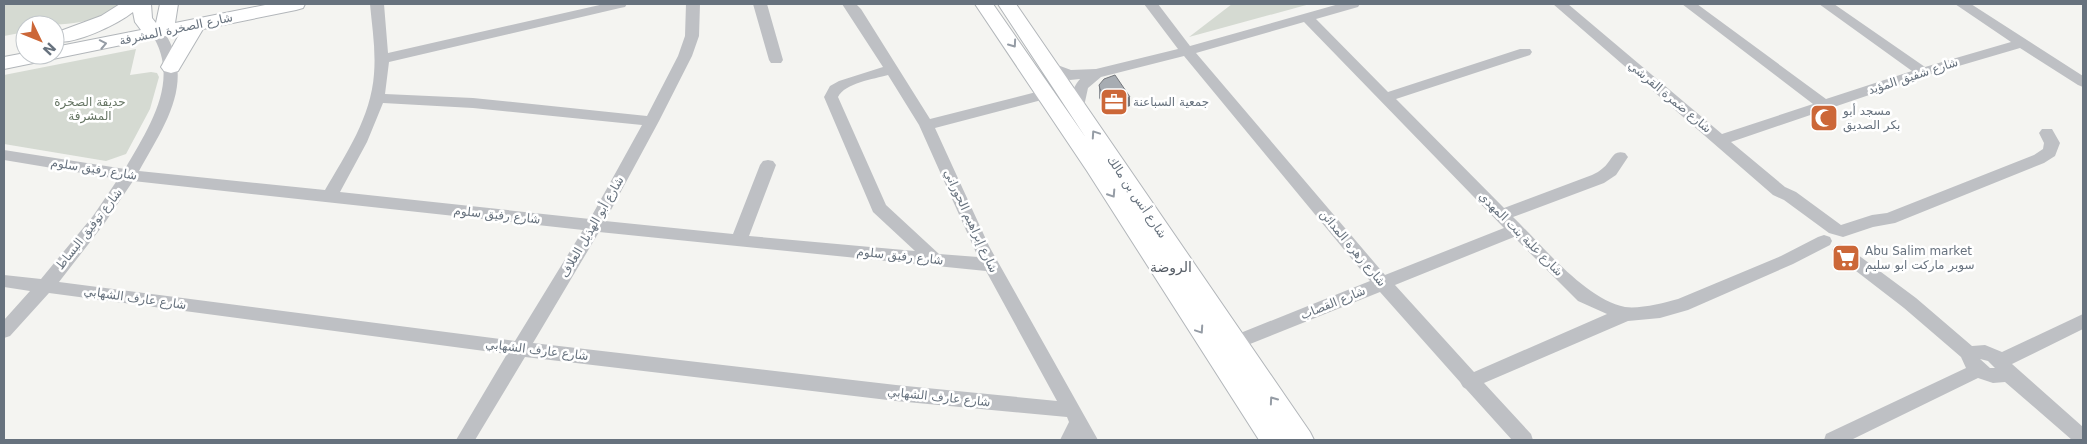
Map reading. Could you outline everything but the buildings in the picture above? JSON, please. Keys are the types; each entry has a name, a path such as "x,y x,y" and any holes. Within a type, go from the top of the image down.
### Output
{"main road":[{"path":"65,39 112,17 131,4"},
{"name":"شارع الصخرة المشرفة","path":"65,40 143,12 227,4"},
{"name":"شارع الصخرة المشرفة","path":"65,42 158,33 296,4"},
{"name":"شارع أنس بن مالك","path":"984,4 1048,94 1181,303 1272,440"},
{"name":"شارع أنس بن مالك","path":"1007,4 1052,68 1234,343 1301,440"},
{"path":"143,12 146,26 158,33 164,27 169,10"},
{"path":"171,67 196,25"}],"street":[{"path":"330,196 366,128 378,98 382,59 377,4"},
{"path":"382,59 620,4"},
{"name":"شارع أبو الهذيل العلاف","path":"466,440 594,226 652,121 685,56 692,36 693,4"},
{"path":"760,4 776,60"},
{"name":"شارع إبراهيم الحوراني","path":"848,4 856,12 926,125 991,265 1089,440"},
{"name":"شارع زهرة المدائن","path":"1151,4 1187,51 1382,282 1469,382 1524,440"},
{"path":"1052,68 1070,75 1096,74 1187,51 1353,4"},
{"name":"شارع ضمرة القرشي","path":"1560,4 1779,191 1782,200 1838,240 1977,359"},
{"path":"1689,4 1824,105"},
{"path":"1826,4 1923,72"},
{"path":"1962,4 2021,43 2081,78"},
{"name":"شارع علية بنت المهدي","path":"1306,18 1567,281 1584,296 1626,314 1660,311 1682,305 1787,260 1800,259 1838,240 1879,226 1888,219 2039,160 2050,152 2052,143 2047,133"},
{"name":"شارع توفيق البساط","path":"4,330 78,246 130,175 155,129 171,83 171,67 168,52 158,33"},
{"name":"شارع شفيق المؤيد","path":"1721,140 1923,72 2021,43"},
{"path":"1384,98 1525,52"},
{"path":"891,69 844,84 835,89 832,97 878,208 935,260"},
{"path":"1078,108 1078,94 1081,87 1096,74"},
{"path":"926,125 1048,94"},
{"path":"378,98 464,102 652,121"},
{"name":"شارع رفيق سلوم","path":"4,155 130,175 594,226 991,265"},
{"path":"1501,214 1598,179 1610,171 1620,157"},
{"path":"739,241 768,165"},
{"name":"شارع القصاب","path":"1234,343 1382,282 1516,230"},
{"name":"شارع عارف الشهابي","path":"4,281 521,349 896,393 1075,417"},
{"path":"1469,382 1626,314"},
{"path":"1834,440 1977,359 1992,376 2083,321"},
{"path":"2001,369 2083,438"},
{"path":"2001,369 2073,440"},
{"path":"1069,440 1075,417"}],"green space":[{"path":"4,4 122,4 101,17 76,23 65,24 65,15 15,15 15,34 4,36"},
{"path":"1232,4 1310,4 1189,37"},
{"name":"حديقة الصخرة المشرفة","path":"136,49 130,75 157,73 159,77 150,109 126,154 106,161 4,144 4,75 55,65 65,65 65,63"}],"place":[{"name":"جمعية السباعنة","path":"1114,102"},
{"name":"مسجد أبو بكر الصديق","path":"1824,118"},
{"name":"Abu Salim market سوبر ماركت ابو سليم","path":"1846,258"}],"district":[{"name":"الروضة","path":"1171,267"}]}
